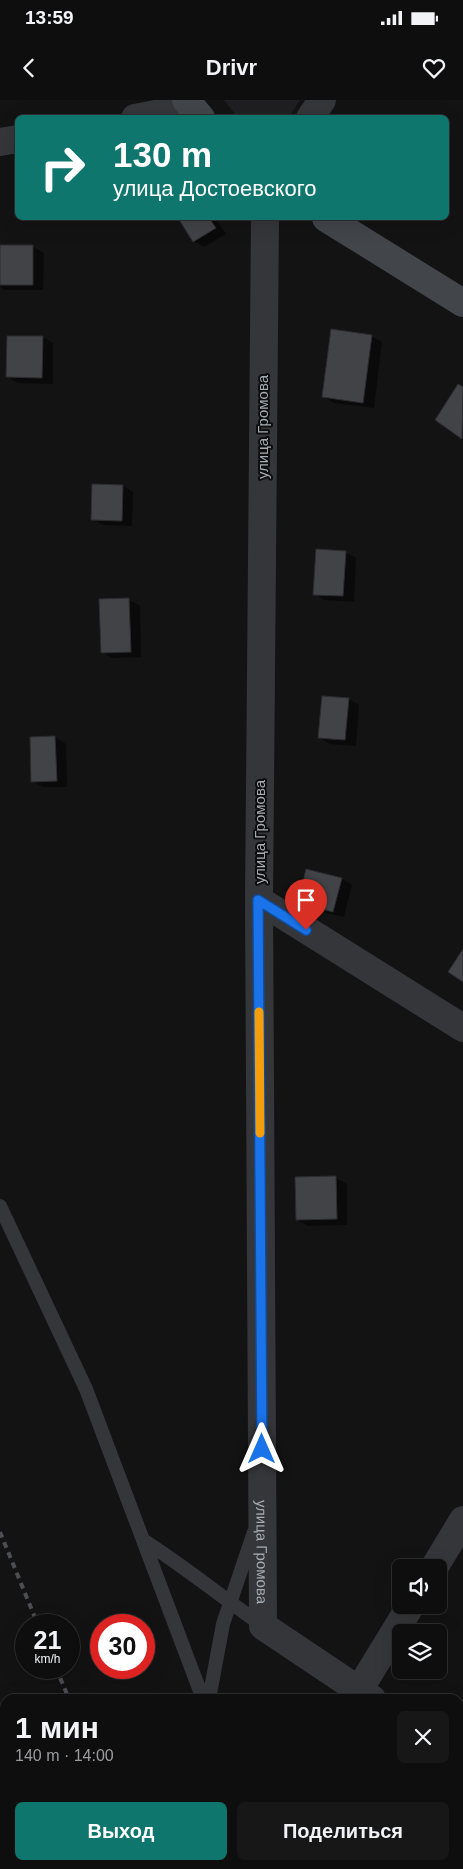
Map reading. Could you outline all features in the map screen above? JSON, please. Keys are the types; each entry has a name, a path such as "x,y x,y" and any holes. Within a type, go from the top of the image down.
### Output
{"street":[{"path":"312,115 322,100"},
{"path":"152,115 193,108"},
{"path":"0,142 15,140"},
{"name":"улица Громова","path":"263,1626 258,900 265,220"},
{"path":"329,220 463,303"},
{"path":"258,900 463,1028"},
{"path":"439,1559 463,1520"},
{"path":"366,1694 406,1614"},
{"path":"263,1626 365,1694"}],"lane":[{"path":"0,1206 86,1389 201,1694"},
{"path":"210,1694 223,1624 263,1508"},
{"path":"143,1540 182,1565 263,1626"}],"shaded area":[{"path":"224,100 300,100 290,115 236,115"}],"building":[{"path":"179,220 210,220 216,228 193,242"},
{"path":"0,245 33,245 33,285 0,285"},
{"path":"331,329 372,335 363,403 322,397"},
{"path":"7,336 43,336 42,378 6,377"},
{"path":"458,384 463,387 462,439 435,420"},
{"path":"92,484 123,485 122,521 91,520"},
{"path":"316,549 346,551 343,596 313,595"},
{"path":"129,598 131,652 101,653 99,599"},
{"path":"322,696 349,698 345,740 318,738"},
{"path":"55,736 57,781 31,782 30,737"},
{"path":"306,869 342,878 333,912 298,903"},
{"path":"463,949 463,982 448,972"},
{"path":"336,1176 337,1219 296,1220 295,1177"}],"railway":[{"path":"0,1532 34,1614"},
{"path":"61,1679 67,1694"}],"slow traffic":[{"path":"259,1012 260,1133"}],"route":[{"path":"262,1449 258,900 306,930"}]}
